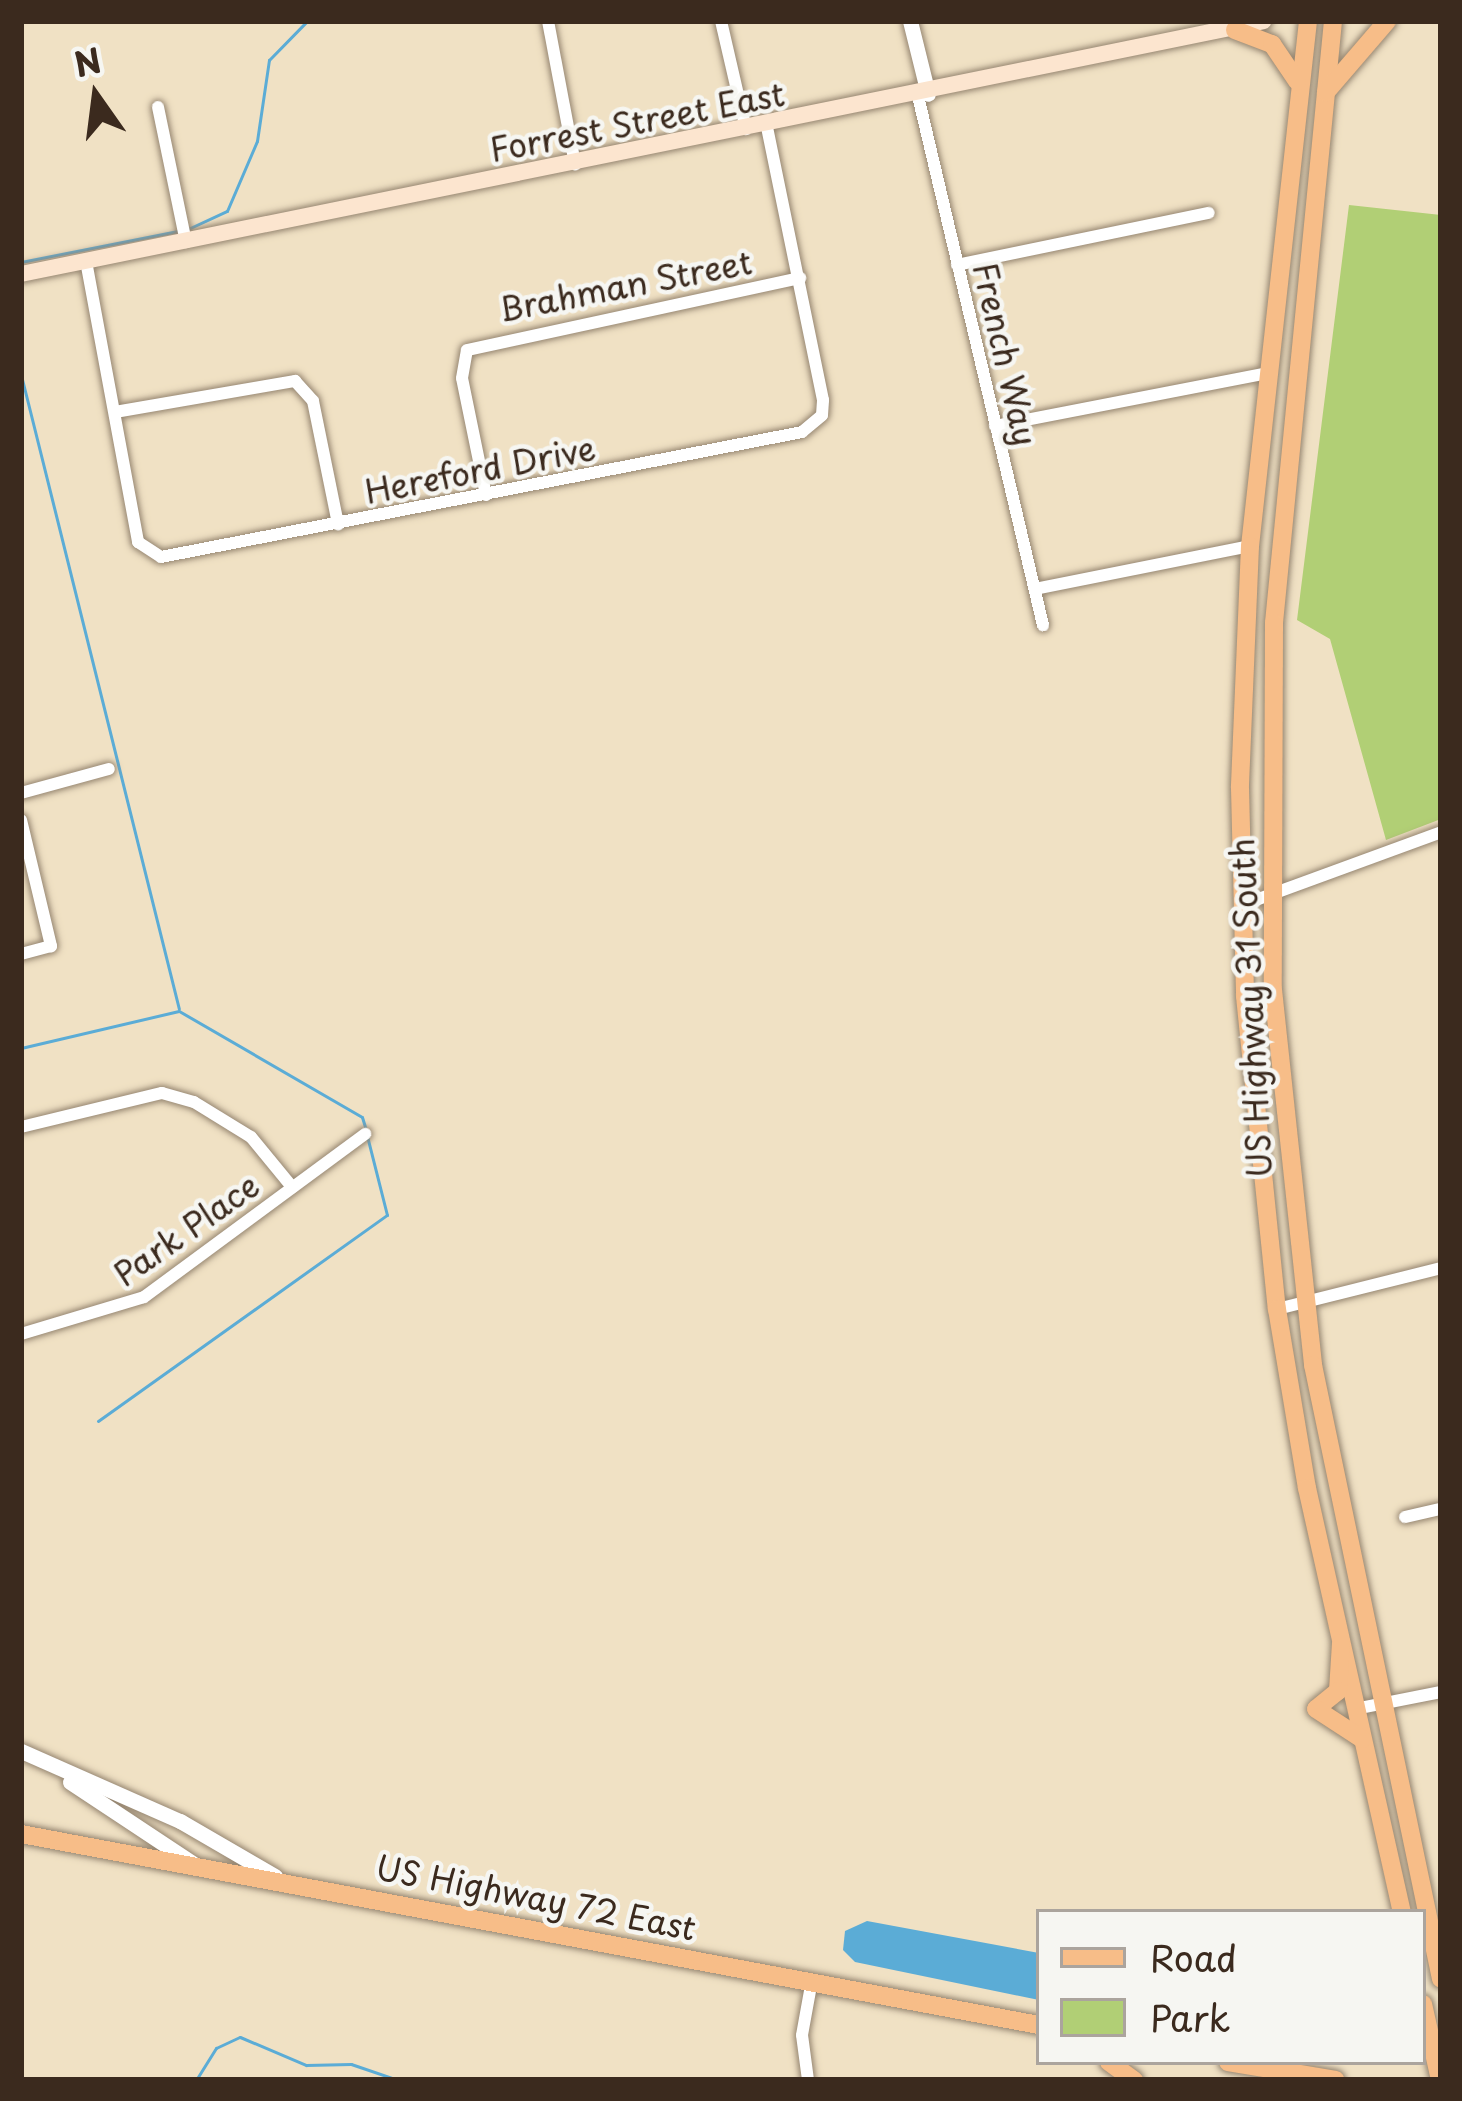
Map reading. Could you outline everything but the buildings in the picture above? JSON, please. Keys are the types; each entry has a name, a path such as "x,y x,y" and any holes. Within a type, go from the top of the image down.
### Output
{"main road":[{"name":"Forrest Street East","path":"21,274 923,95 1264,21"},
{"name":"US Highway 31 South","path":"1308,21 1250,546 1242,905 1277,1310 1341,1642 1401,1909"},
{"name":"US Highway 31 South","path":"1334,21 1274,623 1269,894 1303,1303 1380,1705 1425,1909"},
{"path":"1326,92 1387,21"},
{"path":"1235,29 1283,54 1299,89"},
{"path":"1341,1642 1338,1691 1316,1709 1362,1739"},
{"name":"US Highway 72 East","path":"21,1834 275,1876 1036,2024"},
{"name":"US Highway 31 South","path":"1426,1912 1441,1979"},
{"path":"1426,2017 1440,2080"},
{"path":"1241,2065 1296,2078 1336,2080"}],"street":[{"path":"548,21 575,164"},
{"path":"721,21 746,130"},
{"path":"910,21 923,95"},
{"name":"French Way","path":"923,95 957,265 1043,625"},
{"path":"158,107 186,242"},
{"name":"Hereford Drive","path":"86,262 138,542 147,553 177,556 486,495 814,426 823,400 767,126"},
{"path":"957,265 1209,213"},
{"name":"Brahman Street","path":"486,495 463,378 467,350 800,278"},
{"path":"995,426 1268,374"},
{"path":"115,412 295,381 313,401 338,524"},
{"path":"1035,589 1250,546"},
{"path":"21,793 109,769"},
{"path":"21,820 51,946 21,954"},
{"path":"1242,905 1441,832"},
{"path":"21,1127 162,1094 194,1102 251,1137 292,1187"},
{"name":"Park Place","path":"21,1334 144,1297 364,1134"},
{"path":"1277,1310 1441,1268"},
{"path":"1405,1517 1441,1509"},
{"path":"1355,1708 1441,1692"},
{"path":"21,1751 194,1864"},
{"path":"21,1751 180,1821 275,1876"},
{"path":"808,2080 802,2035 812,1981"}],"green space":[{"path":"1349,205 1441,215 1441,819 1386,840 1330,639 1297,620"}],"water":[{"path":"867,1921 1036,1952 1036,1999 855,1962 843,1950 845,1931"}],"waterway":[{"path":"188,229 227,211 257,141 269,60 307,21"},
{"path":"21,262 178,231"},
{"path":"21,375 179,1009"},
{"path":"21,1048 179,1011 362,1117 365,1127"},
{"path":"98,1421 387,1215 367,1136"},
{"path":"196,2080 216,2048 240,2037 306,2065 351,2064 398,2080"},
{"path":"21,2079 56,2080"}]}
